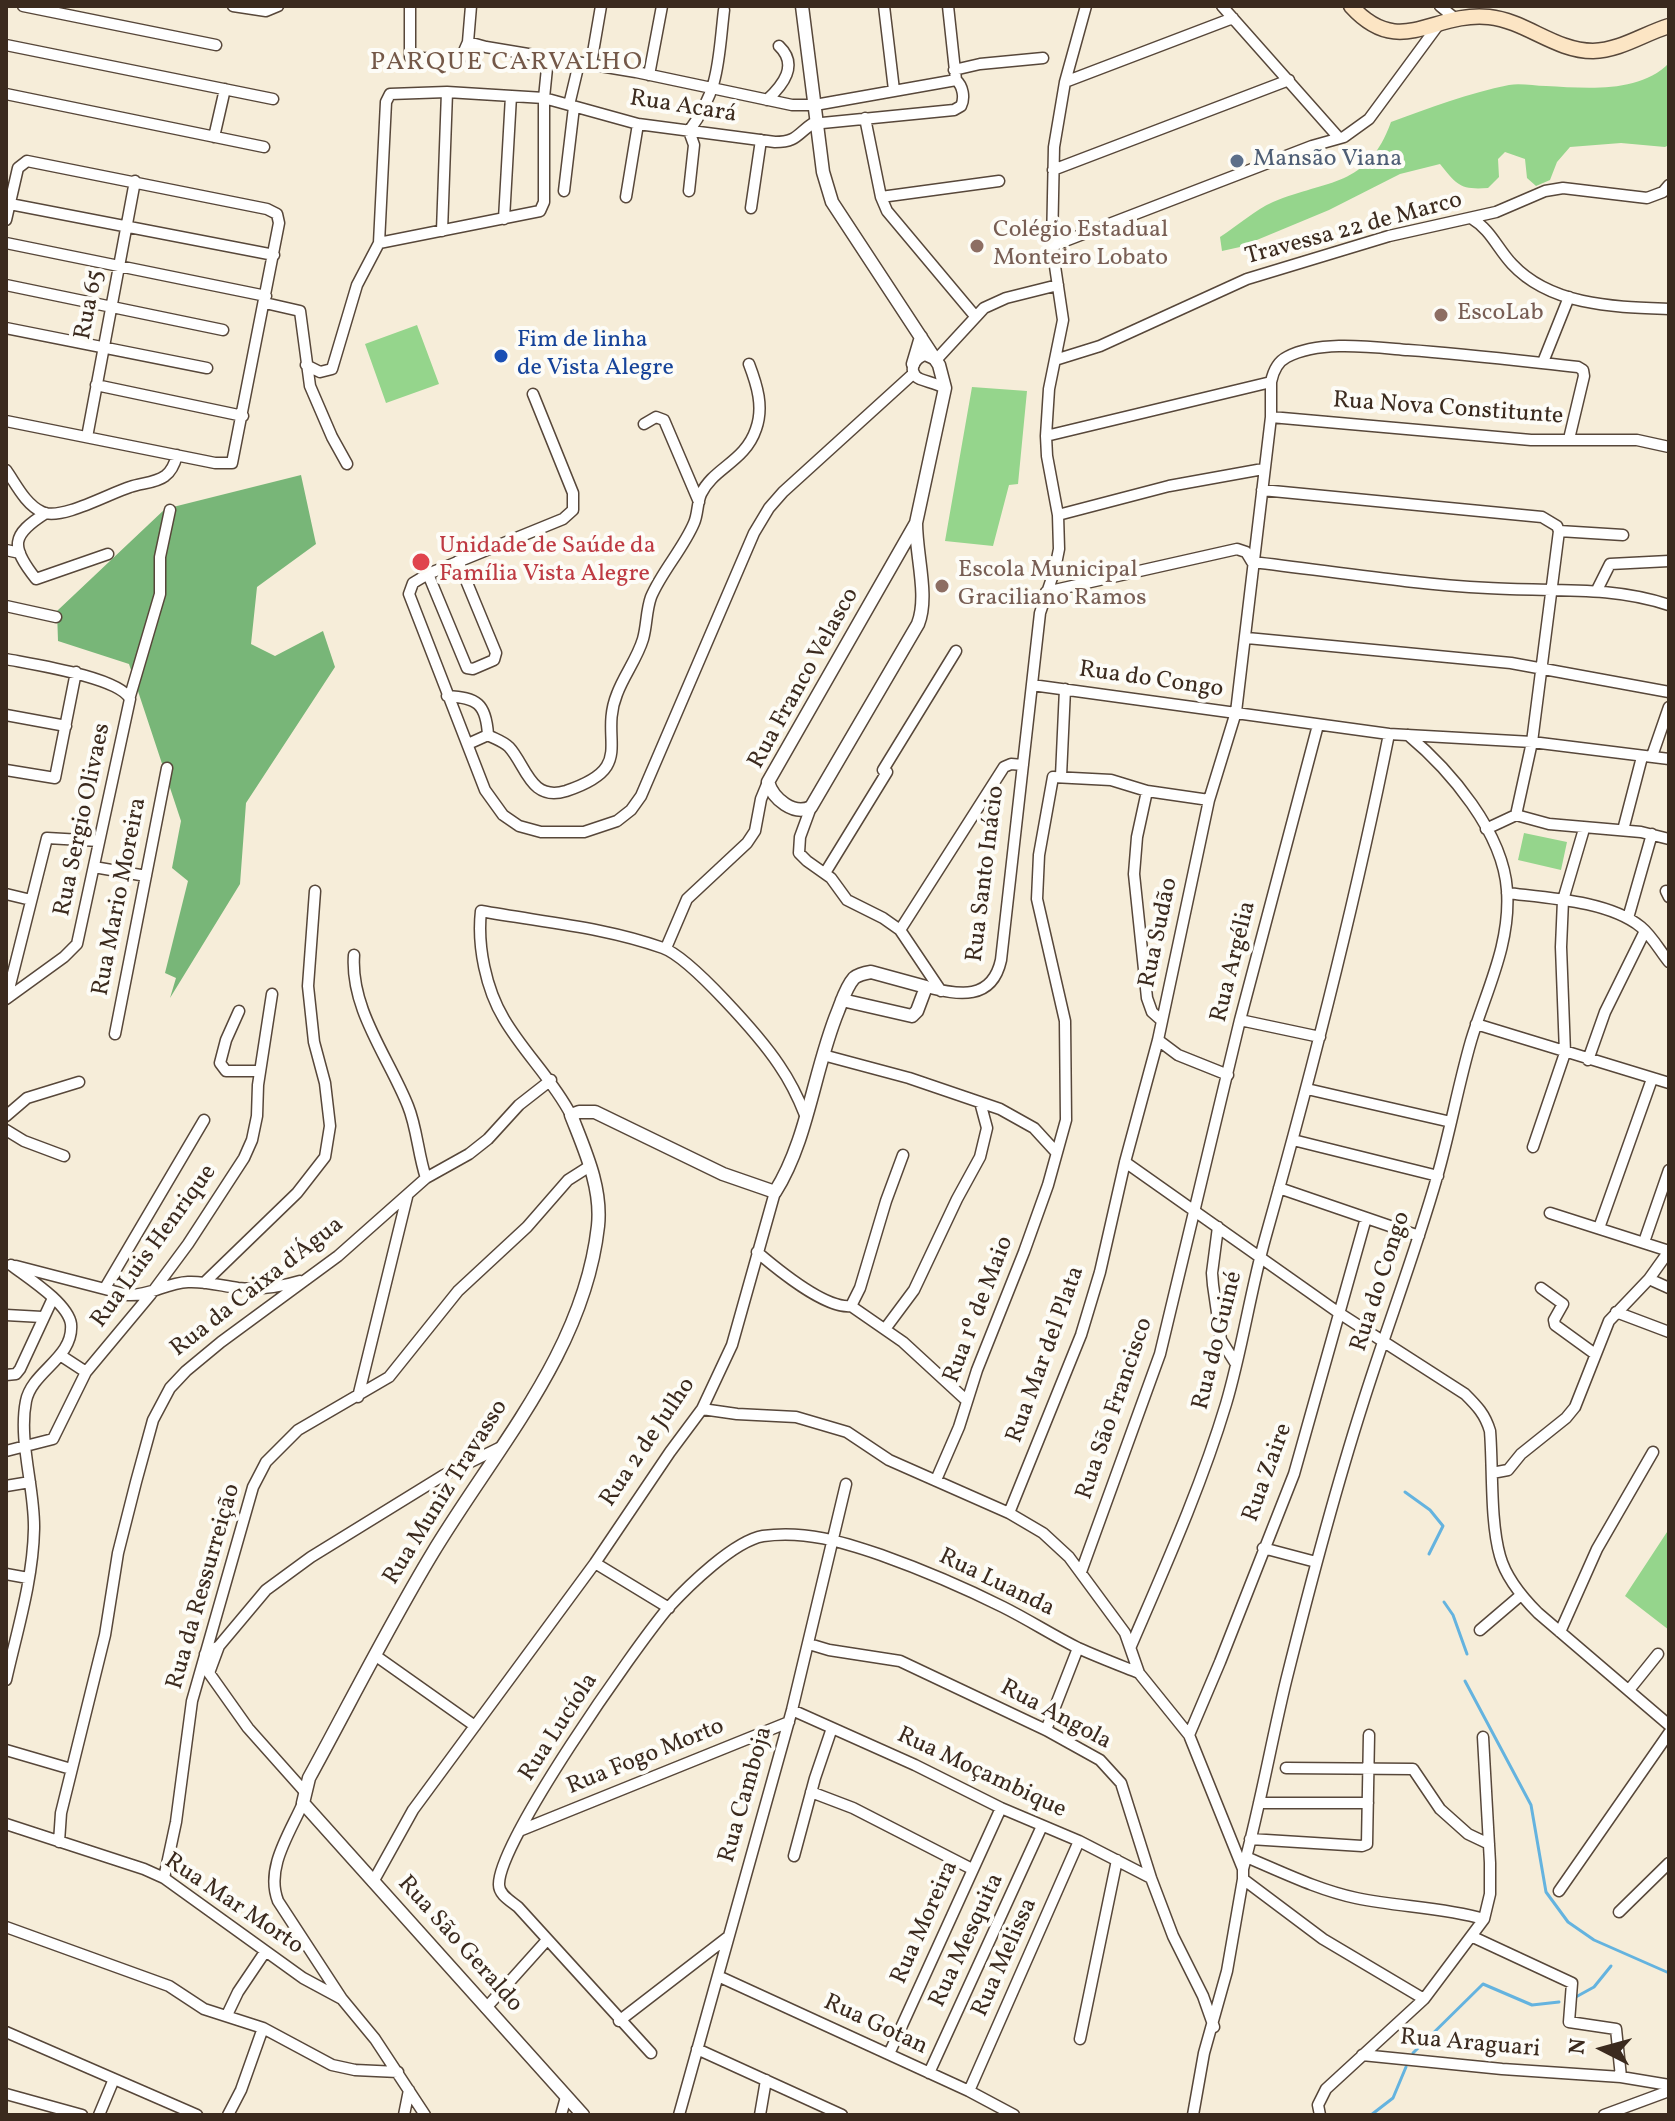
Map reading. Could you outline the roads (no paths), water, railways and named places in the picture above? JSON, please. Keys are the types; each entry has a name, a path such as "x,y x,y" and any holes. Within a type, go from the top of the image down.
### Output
{"main road":[{"path":"1351,6 1366,21 1389,31 1405,32 1457,20 1491,17 1564,46 1590,51 1622,46 1669,26"}],"street":[{"path":"23,6 216,45"},
{"path":"233,6 266,11 278,6"},
{"path":"410,6 410,57 438,60 461,58 468,42 471,6"},
{"path":"591,64 601,6"},
{"path":"649,75 662,6"},
{"name":"Rua Franco Velasco","path":"802,6 825,183 832,202 936,360 945,388 916,523 922,613 811,807 801,811 775,797 768,782 916,523"},
{"path":"884,6 894,90"},
{"path":"817,123 961,106 963,99 955,75 948,6"},
{"name":"Rua Santo Inácio","path":"856,977 871,972 941,991 978,991 991,984 999,970 1040,613 1058,559 1058,515 1046,436 1049,389 1063,320 1052,246 1053,170 1056,125 1086,6"},
{"path":"1222,6 1339,138"},
{"path":"1440,6 1457,20"},
{"path":"689,191 694,145 689,131 714,89 724,10"},
{"path":"1065,82 1233,18"},
{"path":"1052,246 1339,138 1369,119 1439,24"},
{"name":"Rua Acará","path":"468,42 792,105 815,105 894,90 955,75 980,64 1043,58"},
{"path":"6,45 273,99"},
{"path":"767,100 785,80 788,70 788,59 779,46"},
{"path":"306,365 320,372 332,369 357,285 379,243 535,213 543,207 544,98 548,58"},
{"path":"564,191 571,106 579,63"},
{"path":"1053,170 1289,80"},
{"path":"214,137 225,89"},
{"name":"Rua Acará","path":"379,243 386,102 395,92 544,98 638,124 761,140 790,141 799,137 809,125 817,123"},
{"path":"442,231 447,92"},
{"path":"6,94 264,147"},
{"path":"504,219 511,96"},
{"path":"865,118 881,197 887,211 975,316"},
{"path":"626,197 638,124"},
{"path":"751,208 761,140"},
{"path":"6,220 18,168 23,162 35,162 274,211 279,223 233,462 220,464 6,421"},
{"name":"Rua 65","path":"87,437 135,181"},
{"path":"881,197 999,181"},
{"name":"Travessa 22 de Marco","path":"1055,360 1100,346 1247,279 1389,236 1507,208 1555,189 1647,198 1663,192 1669,185"},
{"path":"10,204 274,255"},
{"path":"1471,218 1493,236 1511,262 1533,284 1569,297 1610,305 1669,309"},
{"path":"6,243 265,300 300,311 306,365 313,393 347,464"},
{"path":"6,285 223,330"},
{"path":"927,380 936,372 936,360 975,316 994,302 1058,285"},
{"path":"1543,362 1569,297"},
{"path":"6,328 207,368"},
{"path":"921,337 914,368 920,379 945,388"},
{"path":"1046,436 1271,382 1274,372 1286,358 1306,351 1343,346 1578,367 1585,372 1569,439"},
{"path":"533,394 573,493 573,510 563,519 417,580 410,588 410,600 493,804 519,826 541,832 584,832 617,821 631,810 641,796 762,519 789,486 914,368 921,355 936,360"},
{"path":"447,696 475,701 484,711 488,735 511,749 527,778 542,790 564,791 604,770 612,756 612,708 642,640 651,598 695,523 699,502 707,485 743,454 756,429 760,406 749,364"},
{"name":"Rua Sudão","path":"1125,1162 1158,1040 1209,800 1236,712 1271,417 1271,382"},
{"path":"96,385 243,416"},
{"path":"644,424 656,417 664,420 699,502"},
{"name":"Rua Nova Constitunte","path":"1271,417 1521,439 1637,440 1669,447"},
{"path":"108,554 37,579 20,553 18,540 22,530 46,513 69,510 133,485 163,478 173,468 177,455"},
{"path":"1058,515 1169,486 1263,469"},
{"path":"6,470 29,502 46,513"},
{"path":"1262,490 1542,517 1555,524 1559,531 1532,742 1516,815"},
{"name":"Rua Sergio Olivaes","path":"7,998 75,947 130,696 160,594 160,557 170,510"},
{"path":"1559,531 1623,535"},
{"path":"1046,592 1237,549 1246,552 1252,562 1462,586 1597,590 1639,596 1669,605"},
{"path":"6,550 20,553"},
{"path":"428,574 467,668 473,669 494,660 496,653 458,561"},
{"path":"1597,590 1610,564 1669,561"},
{"path":"6,606 56,617"},
{"path":"1247,638 1540,668 1669,692"},
{"path":"825,873 956,651"},
{"path":"6,659 76,672 130,696"},
{"path":"6,770 55,778 76,672"},
{"name":"Rua do Congo","path":"1032,685 1389,734 1532,742 1669,759"},
{"name":"Rua 1º de Maio","path":"936,1480 1024,1252 1048,1185 1066,1120 1066,1029 1037,899 1039,855 1056,779 1065,689"},
{"path":"1623,830 1647,756 1669,707"},
{"path":"6,715 66,726"},
{"name":"Rua Argélia","path":"1194,1209 1318,725"},
{"name":"Rua do Guiné","path":"1131,1646 1194,1493 1226,1404 1260,1258 1320,1037 1375,808 1389,734"},
{"path":"468,744 488,735"},
{"name":"Rua do Congo","path":"1193,2115 1204,2053 1214,2027 1227,1971 1250,1839 1316,1562 1438,1176 1476,1024 1500,956 1507,893 1502,867 1486,829 1450,774 1408,735"},
{"name":"Rua Santo Inácio","path":"900,930 1004,767 1023,765"},
{"name":"Rua Mario Moreira","path":"115,1034 167,768"},
{"path":"1056,779 1111,780 1147,791 1209,800"},
{"path":"768,782 761,799 755,831 747,843 687,899 666,948 698,975 770,1052 789,1081 805,1115"},
{"path":"1147,791 1136,847 1135,891 1147,998 1152,1012 1161,1020"},
{"name":"Rua Santo Inácio","path":"811,807 800,837 799,853 825,873 847,900 900,930 941,991"},
{"path":"1486,829 1516,815 1584,829 1623,830 1669,839"},
{"path":"1533,1147 1565,1053 1561,947 1563,900 1584,829"},
{"path":"1628,918 1652,834"},
{"path":"7,998 47,838 99,841"},
{"path":"94,867 146,876"},
{"path":"204,1283 309,1181 326,1152 330,1115 324,1076 314,1042 308,986 315,891"},
{"path":"1507,893 1563,900 1628,918 1645,931 1669,962"},
{"path":"6,894 31,900"},
{"name":"Rua Muniz Travasso","path":"425,2115 375,2039 342,1999 278,1901 273,1888 277,1863 309,1778 430,1557 555,1362 581,1303 590,1271 598,1202 590,1166 571,1115 551,1080 504,1019 488,980 481,945 481,911 606,932 666,948"},
{"path":"1588,1060 1605,1012 1645,931"},
{"path":"354,955 354,983 386,1064 407,1103 426,1178"},
{"name":"Rua 2 de Julho","path":"373,1882 413,1810 595,1563 702,1409 732,1345 775,1192 790,1165 842,1000 856,977"},
{"path":"842,1000 912,1016 926,987"},
{"name":"Rua Luis Henrique","path":"6,1451 53,1439 86,1372 151,1294 200,1228 244,1158 257,1116 260,1071 272,994"},
{"path":"239,1011 220,1063 223,1069 260,1071"},
{"path":"1240,1020 1320,1037"},
{"path":"1476,1024 1669,1083"},
{"path":"1158,1040 1178,1055 1228,1075"},
{"path":"823,1055 909,1078 980,1102 1024,1121 1056,1152"},
{"path":"1599,1228 1652,1079"},
{"name":"Rua da Caixa d'Água","path":"59,1842 61,1813 105,1635 118,1553 153,1420 162,1401 186,1371 338,1256 426,1178 482,1144 519,1105 551,1080"},
{"path":"6,1116 27,1098 79,1082"},
{"path":"1307,1089 1451,1122"},
{"path":"885,1329 914,1290 980,1157 987,1128 980,1102"},
{"path":"571,1115 595,1112 731,1177 775,1192"},
{"path":"105,1288 204,1120"},
{"path":"6,1130 24,1141 64,1156"},
{"path":"1293,1140 1438,1176"},
{"path":"757,1252 822,1298 845,1307 853,1303 903,1155"},
{"path":"1125,1162 1339,1313 1465,1394 1479,1408 1490,1431 1499,1555 1521,1595 1669,1725"},
{"name":"Rua Mar del Plata","path":"1009,1513 1087,1320 1125,1162"},
{"name":"Rua da Ressurreição","path":"164,1878 180,1794 186,1736 205,1654 253,1487 266,1462 298,1430 389,1377 458,1291 527,1227 568,1180 590,1166"},
{"path":"1644,1242 1669,1170"},
{"path":"1279,1188 1419,1236"},
{"path":"358,1397 408,1195"},
{"name":"Rua São Francisco","path":"1081,1572 1160,1354 1194,1209"},
{"path":"1492,1473 1508,1470 1521,1454 1566,1418 1581,1396 1605,1328 1616,1312 1649,1279 1669,1251 1550,1213"},
{"name":"Rua Zaire","path":"1189,1735 1294,1474 1366,1218"},
{"path":"1218,1227 1212,1279 1221,1340 1236,1364"},
{"path":"9,1265 128,1295 151,1294 169,1285 204,1283 238,1288 270,1288 307,1278"},
{"path":"6,1680 28,1578 34,1529 26,1446 26,1398 69,1341 71,1322 68,1313 53,1298 9,1265"},
{"path":"1649,1279 1669,1288"},
{"path":"1541,1288 1562,1301 1555,1325 1595,1354"},
{"path":"6,1375 16,1374 20,1369 53,1298"},
{"path":"853,1303 966,1400"},
{"path":"1616,1312 1669,1332"},
{"path":"6,1315 42,1317"},
{"path":"60,1355 86,1372"},
{"path":"702,1409 813,1420 847,1432 876,1452 1009,1513 1043,1533 1081,1572 1125,1633 1139,1673 1189,1735 1243,1874 1323,1939 1424,1999"},
{"path":"304,1798 209,1673 219,1646 266,1590 311,1557 444,1475 499,1448"},
{"path":"1560,1632 1597,1549 1653,1452"},
{"path":"6,1486 30,1482"},
{"name":"Rua Camboja","path":"679,2115 790,1716 846,1484"},
{"name":"Rua Lucíola","path":"651,2053 499,1887 505,1861 546,1782 624,1667 669,1608 716,1563 747,1541 775,1535 833,1538"},
{"name":"Rua Luanda","path":"833,1538 950,1581 1078,1648 1139,1673"},
{"path":"1263,1548 1316,1562"},
{"path":"595,1563 669,1608"},
{"path":"6,1574 28,1578"},
{"path":"1480,1630 1521,1595"},
{"name":"Rua Angola","path":"809,1644 900,1661 1046,1730 1100,1760 1121,1783 1173,1936 1214,2027"},
{"path":"205,1654 219,1646"},
{"path":"1046,1730 1078,1648"},
{"path":"1629,1690 1658,1654"},
{"path":"376,1656 475,1726"},
{"name":"Rua Fogo Morto","path":"519,1831 790,1716"},
{"name":"Rua Moçambique","path":"790,1716 832,1728 915,1765 1151,1878"},
{"path":"794,1856 832,1728"},
{"path":"1559,1891 1669,1733"},
{"path":"1250,1839 1367,1844 1369,1735"},
{"path":"1320,2115 1318,2105 1326,2089 1424,1999 1484,1919 1490,1894 1483,1737"},
{"path":"6,1750 71,1769"},
{"path":"1286,1768 1414,1769 1440,1809 1468,1834 1489,1844"},
{"path":"811,1792 853,1808 972,1869"},
{"name":"Rua São Geraldo","path":"304,1798 373,1882 583,2115"},
{"path":"1259,1803 1368,1803"},
{"name":"Rua Moreira","path":"889,2054 1001,1808"},
{"name":"Rua Mar Morto","path":"6,1824 164,1878 265,1952 342,1999"},
{"name":"Rua Mesquita","path":"929,2073 1042,1826"},
{"name":"Rua Melissa","path":"969,2091 1079,1841"},
{"path":"1246,1857 1334,1893 1372,1901 1454,1910 1484,1919"},
{"path":"1080,2039 1117,1860"},
{"path":"1619,1912 1669,1863"},
{"path":"6,1927 169,1986 204,2009 263,2028 332,2065 355,2070 398,2072"},
{"path":"619,2021 728,1937"},
{"path":"1473,1937 1572,1983 1569,2022 1616,2029 1621,2077"},
{"path":"486,2008 547,1940"},
{"path":"227,2015 238,1992 265,1952"},
{"name":"Rua Gotan","path":"718,1976 969,2091 1014,2115"},
{"path":"228,2115 241,2090 263,2028"},
{"path":"6,2032 197,2115"},
{"path":"697,2049 842,2115"},
{"name":"Rua Araguari","path":"1362,2055 1621,2077 1669,2088"},
{"path":"99,2115 114,2079"},
{"path":"760,2115 766,2080"},
{"path":"1604,2115 1669,2088"},
{"path":"404,2115 409,2090"},
{"path":"6,2094 82,2115"},
{"path":"561,2115 566,2097"}],"waterway":[{"path":"1405,1492 1430,1510 1443,1526 1429,1554"},
{"path":"1444,1602 1453,1615 1467,1654"},
{"path":"1465,1681 1531,1805 1546,1892 1568,1922 1594,1940 1669,1973"},
{"path":"1574,1998 1594,1987 1611,1966"},
{"path":"1413,2053 1483,1984 1532,2005 1559,2002"},
{"path":"1371,2115 1393,2098 1406,2067"}],"place":[{"name":"Mansão Viana","path":"1237,161"},
{"name":"Colégio Estadual Monteiro Lobato","path":"977,246"},
{"name":"EscoLab","path":"1441,315"},
{"name":"Fim de linha de Vista Alegre","path":"501,356"},
{"name":"Unidade de Saúde da Família Vista Alegre","path":"421,562"},
{"name":"Escola Municipal Graciliano Ramos","path":"942,586"}],"district":[{"name":"PARQUE CARVALHO","path":"507,64"}]}
